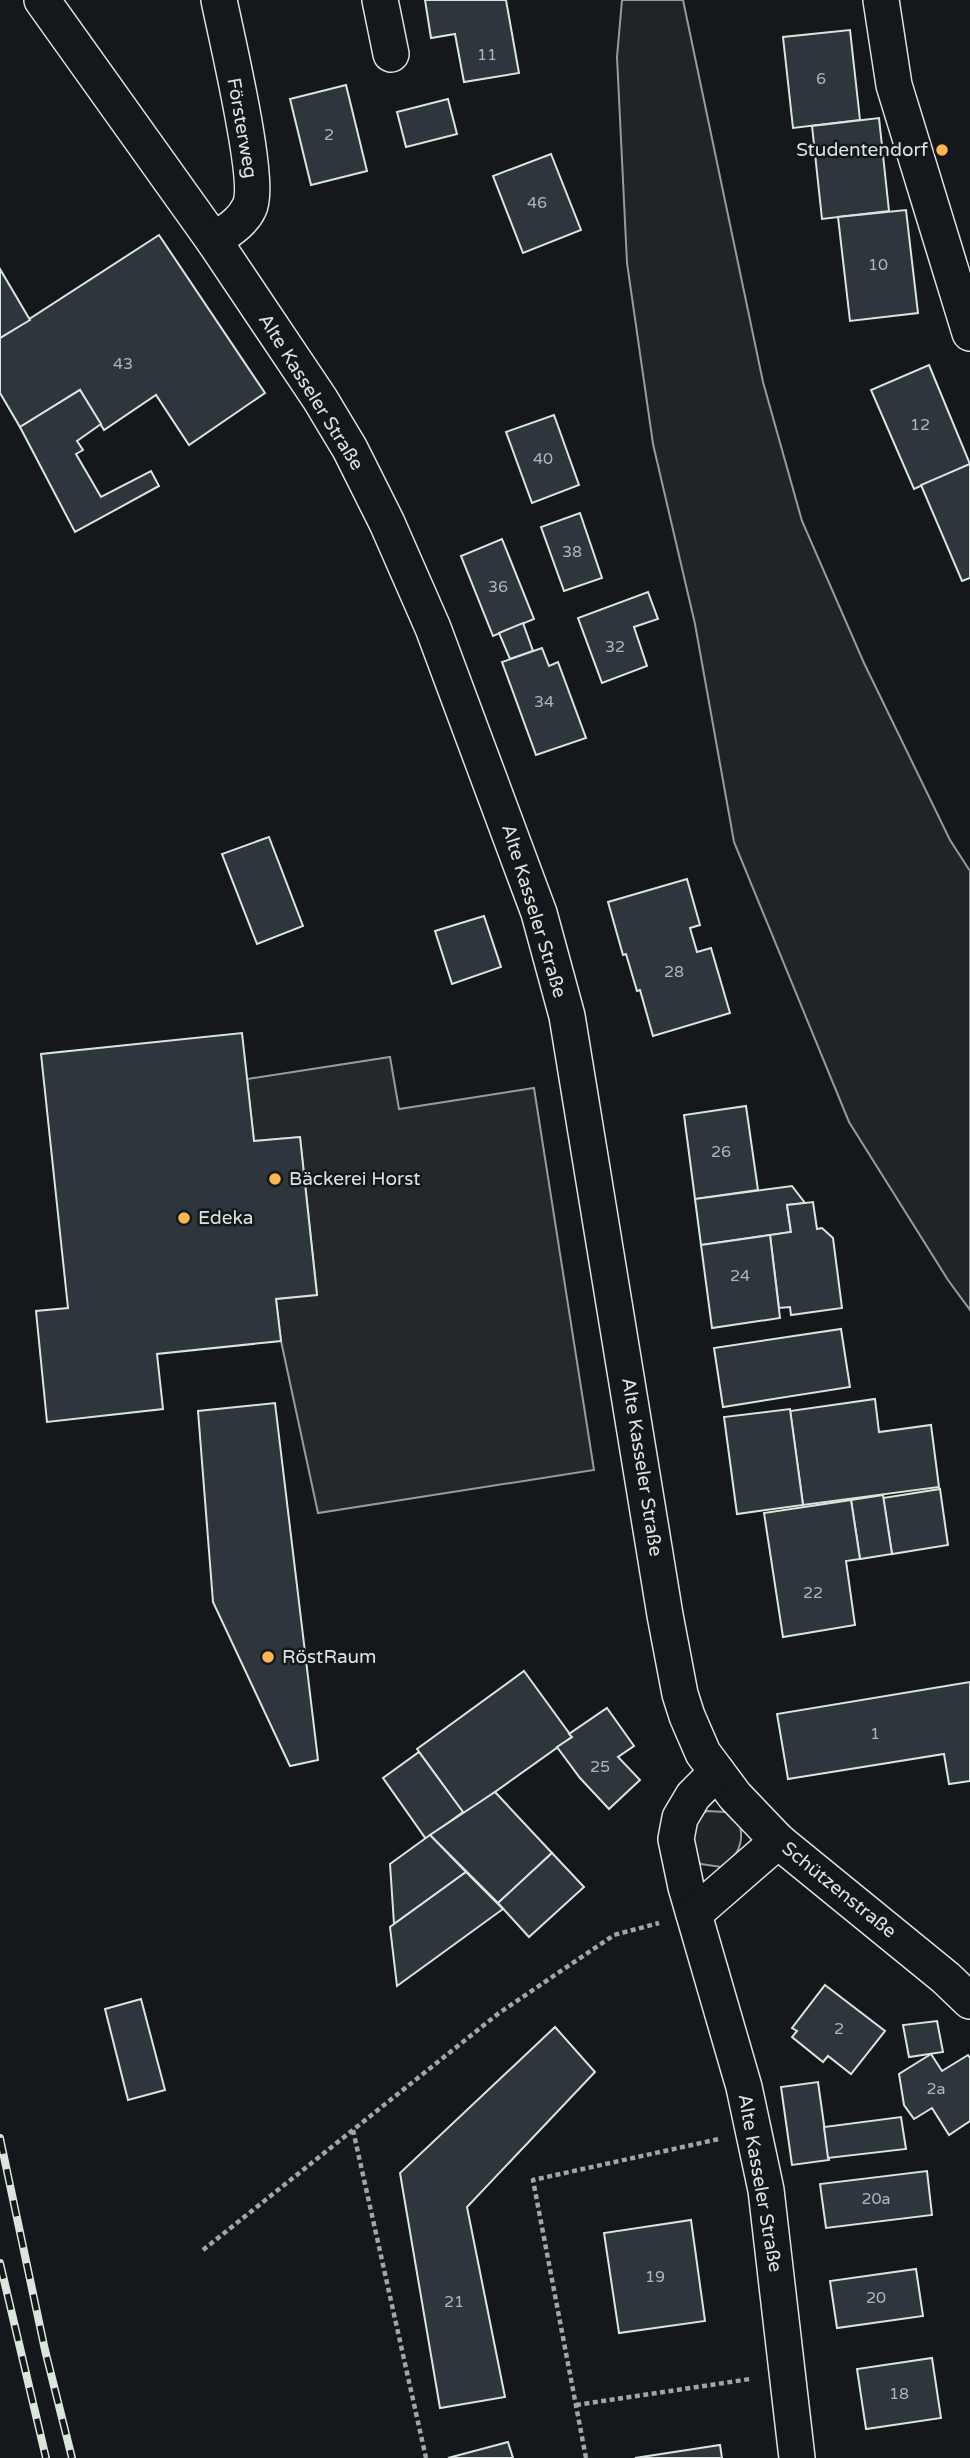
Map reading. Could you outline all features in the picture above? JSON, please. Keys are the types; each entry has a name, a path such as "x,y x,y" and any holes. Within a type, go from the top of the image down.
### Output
{"street":[{"name":"Alte Kasseler Straße","path":"42,0 214,241 351,449 433,628 539,913 567,1016 680,1694 703,1753 718,1772 693,1796 680,1818 676,1839 680,1864 744,2087 766,2190 797,2458"},
{"name":"Försterweg","path":"214,241 240,222 250,208 253,197 251,168 219,0"},
{"path":"380,0 391,54"},
{"path":"881,0 894,85 970,332"},
{"name":"Schützenstraße","path":"718,1772 735,1796 778,1841 946,1978 970,2001"},
{"path":"694,1914 778,1841"}],"path":[{"path":"203,2249 499,2013 614,1935 694,1914"},
{"path":"354,2130 426,2458"},
{"path":"586,2458 533,2180 754,2132"},
{"path":"576,2405 789,2374"}],"shaded area":[{"path":"622,0 683,0 763,382 802,521 864,663 950,840 970,871 970,1310 948,1280 849,1122 734,842 695,624 653,444 627,263 617,57"},
{"path":"390,1057 399,1109 534,1088 594,1470 318,1513 281,1341 276,1299 317,1294 300,1137 254,1141 247,1079"},
{"path":"707,1811 726,1812 740,1824 741,1838 738,1849 721,1867 701,1864 694,1857 695,1824"}],"building":[{"path":"425,0 506,0 519,73 464,82 455,34 431,38"},
{"path":"850,30 860,120 793,128 783,37"},
{"path":"346,85 367,171 311,185 290,99"},
{"path":"448,99 457,134 406,147 397,112"},
{"path":"879,118 889,211 822,219 812,126"},
{"path":"551,154 581,230 523,253 493,176"},
{"path":"906,210 918,313 850,321 838,217"},
{"path":"159,235 265,393 189,445 156,395 104,430 80,390 20,427 0,393 0,338"},
{"path":"0,269 30,320 0,338"},
{"path":"929,365 970,464 914,489 871,390"},
{"path":"80,390 101,424 77,441 83,450 76,454 101,497 151,471 159,486 75,532 20,427"},
{"path":"554,415 579,485 532,503 506,432"},
{"path":"970,464 970,578 962,581 921,485"},
{"path":"580,513 602,578 564,591 541,527"},
{"path":"502,539 534,619 493,636 461,556"},
{"path":"648,592 658,619 634,627 647,666 602,683 578,618"},
{"path":"523,623 533,651 510,659 499,633"},
{"path":"542,648 549,666 558,662 586,738 536,755 502,662"},
{"path":"269,837 303,926 257,944 222,854"},
{"path":"687,879 700,925 690,928 697,952 711,948 730,1013 653,1036 640,990 637,991 626,954 623,955 608,902"},
{"path":"484,916 501,967 452,984 435,931"},
{"name":"Edeka","path":"242,1033 254,1141 300,1137 317,1295 276,1299 281,1341 157,1354 163,1409 47,1422 36,1311 68,1308 41,1054"},
{"path":"746,1106 758,1190 695,1199 684,1115"},
{"path":"792,1186 805,1203 787,1205 791,1232 701,1245 695,1199"},
{"path":"813,1202 817,1229 822,1228 833,1238 842,1308 791,1315 790,1307 779,1308 770,1235 791,1232 787,1205"},
{"path":"770,1235 780,1318 712,1328 701,1245"},
{"path":"841,1329 850,1387 723,1407 714,1348"},
{"path":"875,1399 879,1432 931,1425 939,1487 803,1505 790,1411"},
{"path":"275,1403 318,1760 290,1766 213,1602 198,1411"},
{"path":"790,1409 803,1505 737,1514 724,1417"},
{"path":"940,1489 948,1545 892,1554 883,1498"},
{"path":"883,1495 892,1554 860,1559 851,1500"},
{"path":"851,1500 860,1559 846,1561 855,1625 783,1637 764,1513"},
{"path":"524,1671 572,1737 464,1814 417,1749"},
{"path":"970,1682 970,1781 949,1784 944,1754 788,1779 777,1714"},
{"path":"607,1708 634,1746 618,1757 640,1780 609,1809 580,1778 557,1747 572,1737 569,1734"},
{"path":"419,1752 463,1812 426,1839 383,1778"},
{"path":"495,1792 552,1853 498,1903 430,1835"},
{"path":"430,1835 466,1872 394,1924 390,1864"},
{"path":"552,1853 584,1887 529,1937 498,1903"},
{"path":"466,1872 503,1909 397,1986 390,1927"},
{"path":"825,1985 885,2031 851,2074 828,2056 823,2062 792,2037 797,2031 792,2028"},
{"path":"141,1999 165,2090 128,2100 105,2009"},
{"path":"937,2021 943,2052 909,2057 903,2025"},
{"path":"555,2027 595,2072 467,2207 505,2397 440,2408 400,2173"},
{"path":"931,2054 942,2071 968,2055 970,2058 970,2121 949,2135 932,2108 914,2119 904,2105 899,2074"},
{"path":"818,2082 829,2160 792,2165 781,2087"},
{"path":"901,2117 906,2149 828,2158 824,2127"},
{"path":"927,2171 932,2215 826,2228 820,2184"},
{"path":"691,2220 705,2321 619,2333 604,2233"},
{"path":"916,2269 923,2316 837,2328 830,2281"},
{"path":"932,2358 941,2418 866,2429 857,2369"},
{"path":"508,2442 513,2458 448,2458"},
{"path":"720,2445 722,2458 635,2458"}],"railway":[{"path":"0,2138 45,2350 72,2458"},
{"path":"0,2263 46,2458"}],"place":[{"name":"Studentendorf","path":"942,150"},
{"name":"Bäckerei Horst","path":"275,1179"},
{"name":"Edeka","path":"184,1218"},
{"name":"RöstRaum","path":"268,1657"}]}
